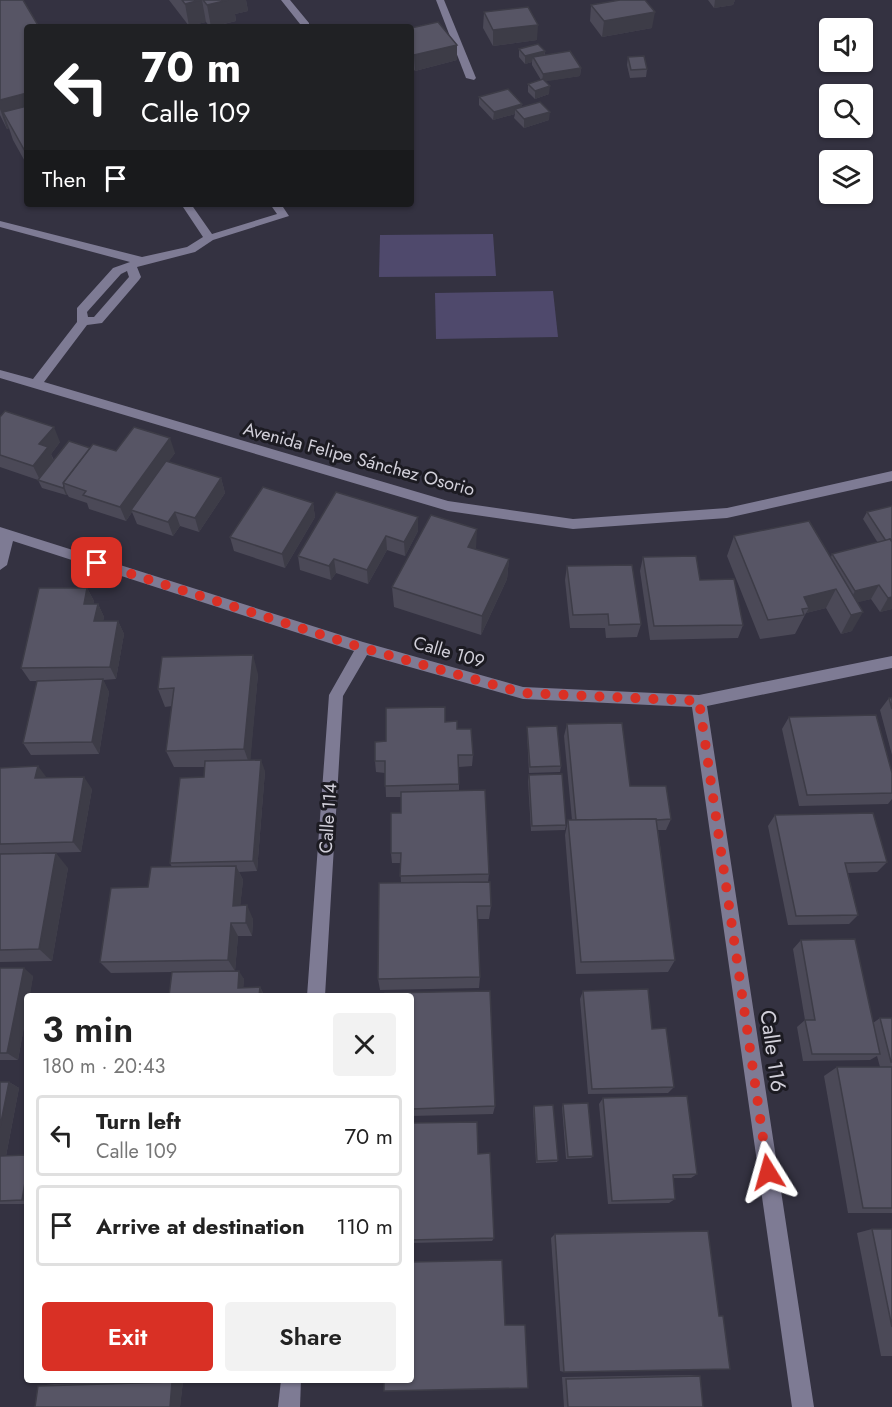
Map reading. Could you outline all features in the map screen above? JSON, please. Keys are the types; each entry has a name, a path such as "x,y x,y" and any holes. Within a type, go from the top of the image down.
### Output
{"street":[{"path":"285,0 305,24"},
{"path":"440,0 471,78"},
{"path":"188,207 209,238"},
{"path":"83,322 81,311 117,272 142,261 191,249 209,238 284,216 277,207"},
{"path":"0,213 3,224 142,261"},
{"path":"35,385 83,322 98,320 135,277 131,267"},
{"name":"Avenida Felipe Sánchez Osorio","path":"0,375 448,506 573,524 728,513 892,476"},
{"path":"0,565 4,533"},
{"name":"Calle 109","path":"4,533 363,648 523,693 699,701 892,662"},
{"name":"Calle 114","path":"316,993 336,694 363,648"},
{"name":"Calle 116","path":"699,701 803,1407"},
{"path":"289,1407 291,1383"}],"shaded area":[{"path":"493,234 496,276 379,277 380,235"},
{"path":"553,291 558,337 436,339 435,293"}],"building":[{"path":"0,0 23,0 37,24 24,24 24,94 0,100"},
{"path":"182,0 200,0 185,4"},
{"path":"203,0 228,0 207,5"},
{"path":"620,0 645,0 655,12 604,21 591,5"},
{"path":"528,7 538,25 493,30 484,12"},
{"path":"438,22 457,45 414,55 414,27"},
{"path":"538,44 545,51 525,56 519,49"},
{"path":"570,51 581,68 543,74 533,57"},
{"path":"644,56 647,69 631,70 628,57"},
{"path":"543,79 550,86 535,91 528,84"},
{"path":"508,89 522,104 494,112 479,97"},
{"path":"540,102 550,112 524,119 515,109"},
{"path":"24,107 24,149 3,112"},
{"path":"5,411 54,427 39,444 48,447 33,466 0,455 0,417"},
{"path":"134,427 170,438 120,507 83,495 86,491 63,483 93,444 116,451"},
{"path":"69,441 90,448 63,483 63,488 38,480"},
{"path":"166,461 221,478 195,518 175,512 168,522 131,510"},
{"path":"263,487 313,503 282,554 230,537"},
{"path":"336,492 418,517 404,542 386,536 367,570 334,559 329,566 298,556"},
{"path":"892,506 892,542 890,539 886,541 867,512"},
{"path":"431,515 477,529 468,547 509,559 482,616 392,587"},
{"path":"809,521 863,612 851,615 836,589 804,597 809,608 802,609 804,615 768,620 734,536"},
{"path":"890,539 892,542 892,597 888,598 879,585 855,591 832,554"},
{"path":"696,556 700,580 734,579 743,625 654,626 643,557"},
{"path":"632,565 641,624 609,625 608,614 573,615 567,566"},
{"path":"39,588 87,588 84,604 98,604 94,621 118,621 110,667 21,668"},
{"path":"253,655 244,749 166,751 174,688 158,689 162,657"},
{"path":"103,679 92,742 23,743 37,681"},
{"path":"445,707 445,722 457,721 457,729 471,729 473,755 458,755 459,784 385,786 385,761 375,761 375,742 386,741 386,708"},
{"path":"876,715 892,773 892,793 807,795 789,717"},
{"path":"622,723 630,786 666,786 671,819 576,820 567,724"},
{"path":"557,726 561,766 530,767 527,727"},
{"path":"261,760 253,861 170,863 180,778 204,777 205,761"},
{"path":"38,766 35,778 84,777 73,842 0,844 0,768"},
{"path":"562,774 566,825 532,826 529,775"},
{"path":"485,790 489,874 400,876 401,853 391,853 391,813 401,813 401,792"},
{"path":"873,813 887,862 845,863 858,915 796,916 775,815"},
{"path":"656,819 675,960 581,962 568,820"},
{"path":"56,853 39,949 0,950 0,854"},
{"path":"236,866 233,906 247,905 246,923 231,923 228,960 100,962 111,888 148,887 151,867"},
{"path":"490,882 491,906 477,906 480,977 378,979 379,883"},
{"path":"855,939 880,1054 812,1054 805,1020 815,1020 801,940"},
{"path":"0,968 24,968 7,1053 0,1053"},
{"path":"239,971 238,988 260,987 259,993 169,993 172,972"},
{"path":"648,989 652,1029 666,1028 674,1087 592,1089 583,991"},
{"path":"490,991 495,1106 414,1109 414,993 385,993"},
{"path":"880,1018 892,1018 892,1062 891,1062"},
{"path":"837,1067 892,1067 892,1208 863,1208"},
{"path":"0,1082 9,1082 0,1127"},
{"path":"687,1096 697,1174 673,1175 675,1199 612,1201 603,1098"},
{"path":"588,1103 593,1156 568,1157 563,1104"},
{"path":"553,1105 558,1160 537,1161 534,1106"},
{"path":"477,1122 478,1154 490,1153 494,1238 414,1240 414,1123"},
{"path":"24,1155 22,1200 0,1201 0,1156"},
{"path":"872,1229 892,1229 892,1327"},
{"path":"708,1231 719,1316 723,1316 730,1369 564,1372 555,1234"},
{"path":"502,1260 505,1325 525,1325 528,1388 384,1391 384,1383 414,1383 414,1262"},
{"path":"700,1376 703,1407 568,1407 566,1379"},
{"path":"172,1383 170,1407 35,1407 38,1386"}],"route":[{"path":"97,563 363,648 523,693 699,701 768,1172"}]}
